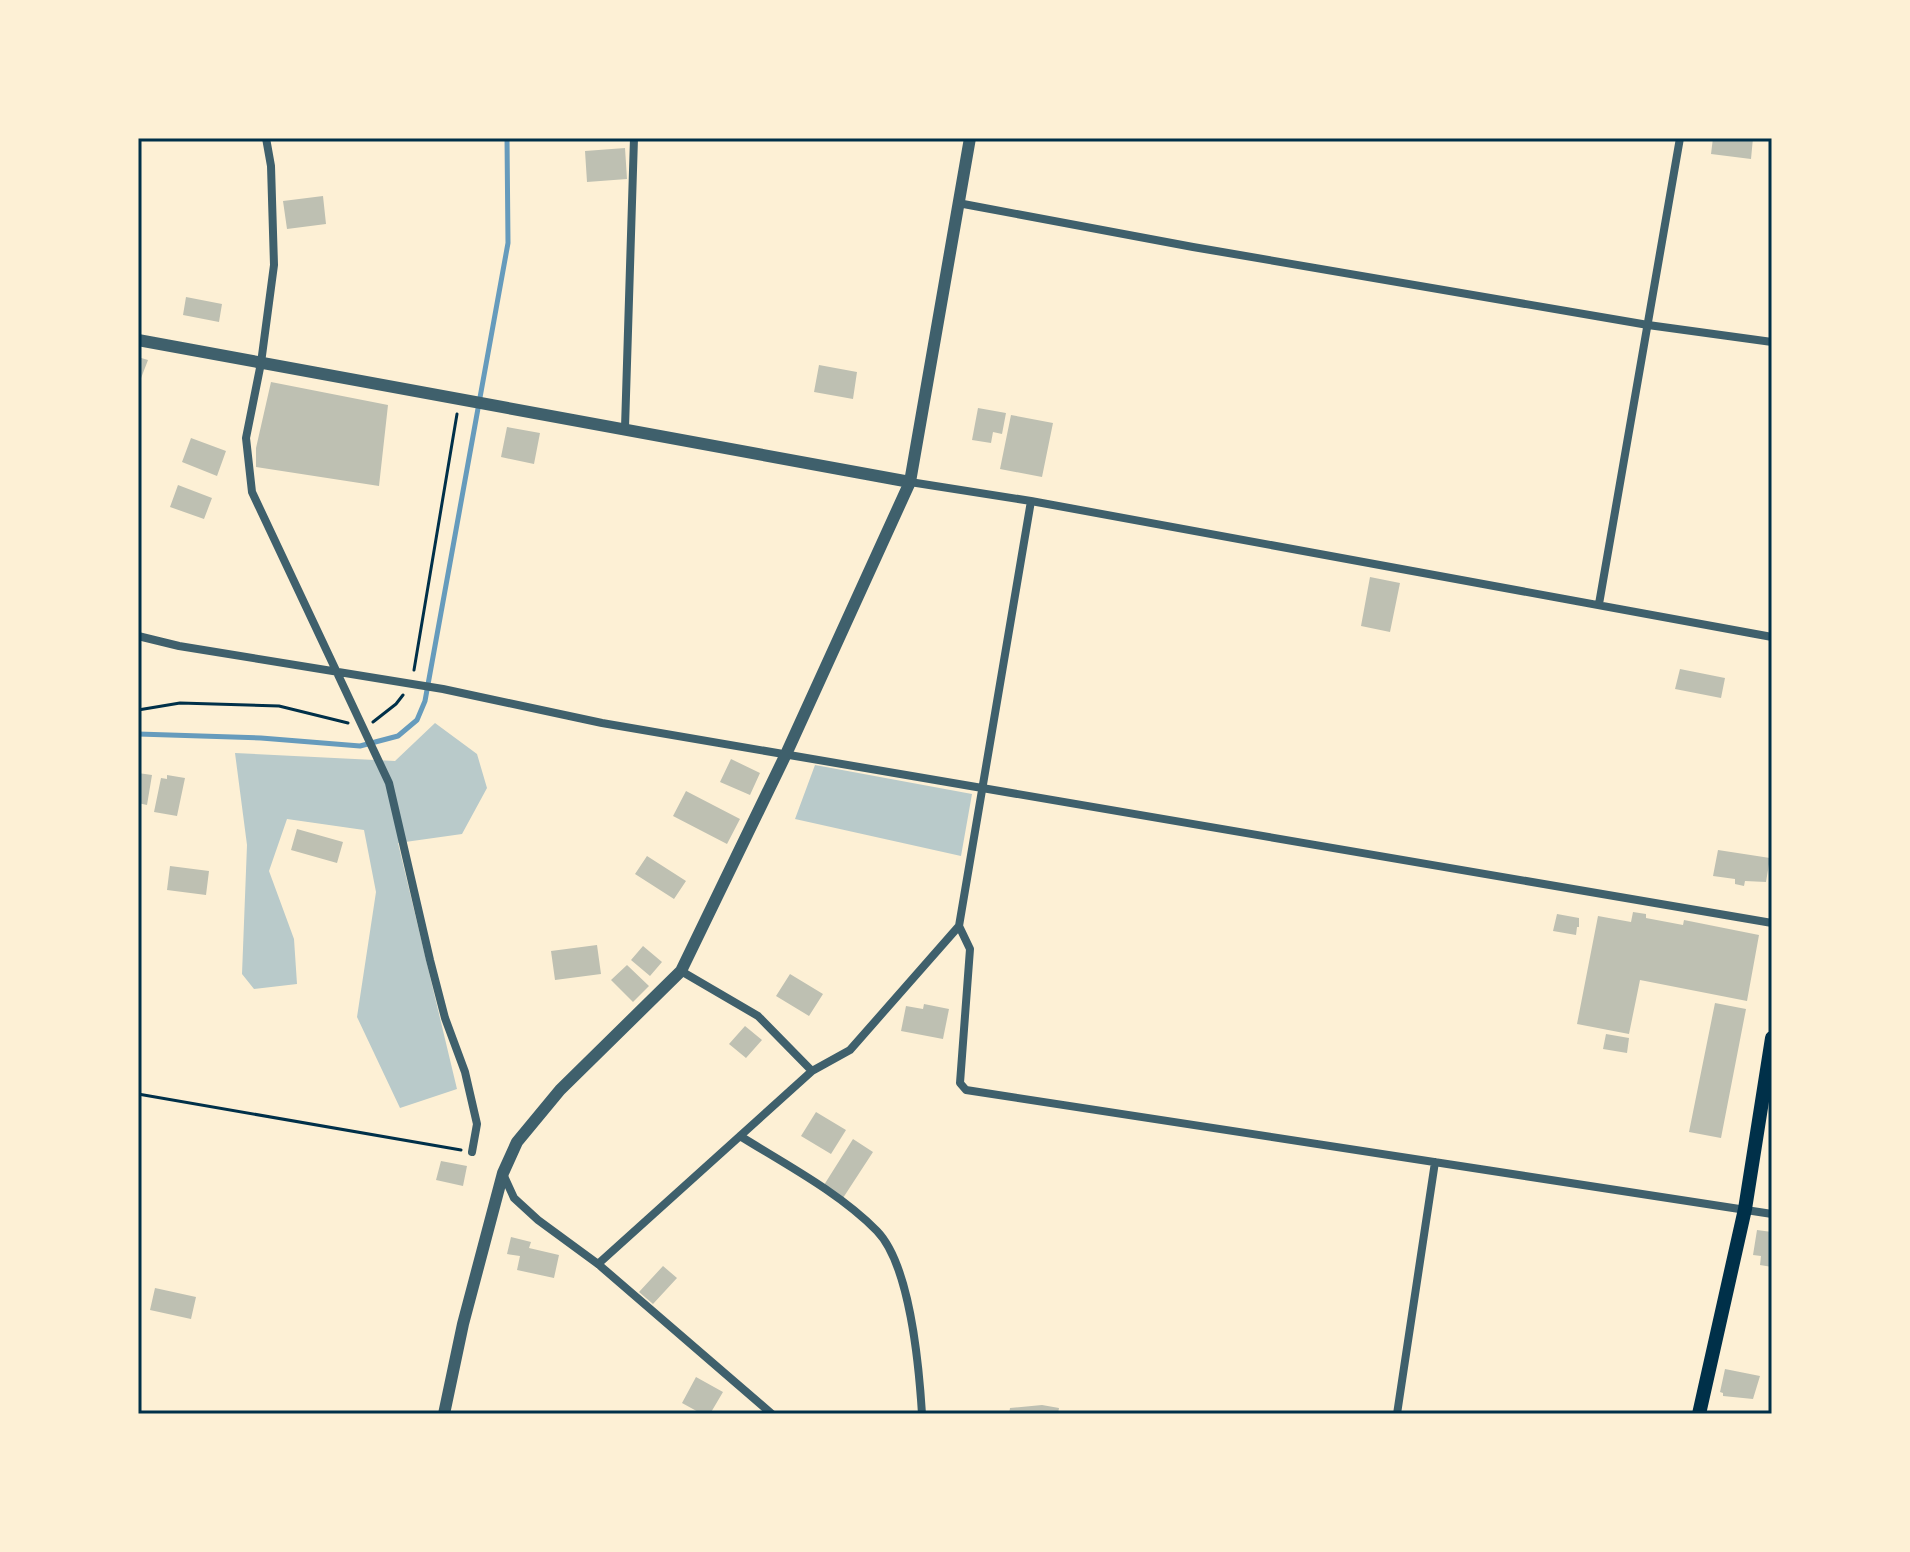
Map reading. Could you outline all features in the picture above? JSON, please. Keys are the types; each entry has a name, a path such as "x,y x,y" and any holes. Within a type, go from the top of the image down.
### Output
{"main road":[{"path":"1699,1414 1745,1209 1772,1038"}],"street":[{"path":"266,138 271,166 274,265 261,363 246,438 252,492 389,783 430,960 445,1018 465,1072 477,1124 472,1152"},
{"path":"625,428 634,138"},
{"path":"444,1414 463,1324 503,1173 517,1142 560,1090 681,971 787,752 910,482 970,138"},
{"path":"1599,604 1680,138"},
{"path":"958,203 1648,325 1772,342"},
{"path":"138,340 1772,637"},
{"path":"598,1264 812,1071 850,1050 959,926 1031,501"},
{"path":"138,636 179,646 443,689 602,723 787,752 1772,923"},
{"path":"959,926 970,949 960,1083 966,1090 1772,1214"},
{"path":"681,971 758,1016 812,1071"},
{"path":"740,1136 847,1205 879,1233 899,1266 915,1348 922,1414"},
{"path":"1397,1414 1435,1162"},
{"path":"503,1173 514,1198 538,1220 598,1264 772,1414"}],"path":[{"path":"138,710 180,703 279,706 363,727 396,704 414,684 464,399"},
{"path":"138,1094 472,1152"}],"shaded area":[{"path":"435,723 477,754 487,788 462,834 398,843 457,1089 400,1108 357,1017 376,892 364,830 287,819 269,871 294,939 297,984 254,989 242,974 247,845 235,753 395,761"},
{"path":"815,765 972,794 961,856 795,819"}],"building":[{"path":"1713,138 1753,138 1751,159 1711,154"},
{"path":"625,148 627,179 587,182 585,151"},
{"path":"323,196 326,224 287,229 283,201"},
{"path":"186,297 222,304 219,322 183,315"},
{"path":"138,357 148,360 138,386"},
{"path":"819,365 857,372 853,399 814,392"},
{"path":"271,382 388,405 379,486 256,467 256,448"},
{"path":"978,408 1006,413 1002,434 993,432 991,443 972,440"},
{"path":"1011,415 1053,423 1042,477 1000,469"},
{"path":"507,427 540,433 534,464 501,457"},
{"path":"191,438 226,451 217,476 182,462"},
{"path":"178,485 212,498 204,519 170,507"},
{"path":"1370,577 1400,583 1390,632 1361,626"},
{"path":"1680,669 1725,678 1721,698 1675,689"},
{"path":"731,759 760,773 750,795 720,782"},
{"path":"138,773 152,775 147,805 138,803"},
{"path":"167,775 185,778 177,816 154,812 161,778 167,779"},
{"path":"686,791 740,819 727,844 673,816"},
{"path":"297,829 343,842 337,863 291,850"},
{"path":"1718,850 1770,858 1766,882 1745,881 1744,886 1735,884 1735,879 1713,876"},
{"path":"647,856 686,881 674,899 635,874"},
{"path":"170,866 209,871 206,895 167,890"},
{"path":"1633,912 1646,914 1646,918 1683,925 1684,920 1759,935 1747,1001 1640,980 1629,1034 1577,1024 1598,916 1631,922"},
{"path":"1557,914 1579,918 1576,935 1553,931"},
{"path":"597,945 601,974 555,980 551,951"},
{"path":"643,946 662,962 650,976 631,960"},
{"path":"627,965 649,986 633,1002 611,980"},
{"path":"790,974 823,994 809,1016 776,996"},
{"path":"1715,1003 1746,1009 1721,1138 1689,1132"},
{"path":"924,1004 949,1009 943,1039 901,1031 906,1006 923,1009"},
{"path":"745,1026 762,1040 746,1058 729,1044"},
{"path":"1606,1034 1629,1038 1627,1053 1603,1049"},
{"path":"816,1112 846,1130 831,1154 801,1136"},
{"path":"853,1139 873,1152 843,1198 824,1185"},
{"path":"441,1161 467,1166 463,1186 436,1180"},
{"path":"1757,1230 1772,1232 1772,1267 1760,1265 1761,1256 1753,1255"},
{"path":"511,1237 531,1242 529,1248 559,1255 554,1278 517,1270 520,1256 507,1254"},
{"path":"663,1266 677,1278 653,1304 639,1292"},
{"path":"155,1288 196,1297 191,1319 150,1310"},
{"path":"1725,1369 1760,1376 1753,1399 1723,1396 1720,1392"},
{"path":"696,1377 723,1392 710,1414 702,1414 682,1403"},
{"path":"1042,1405 1059,1408 1058,1414 1009,1414 1010,1408"}],"waterway":[{"path":"138,734 261,738 360,746 398,736 417,720 425,701 508,243 507,138"}]}
